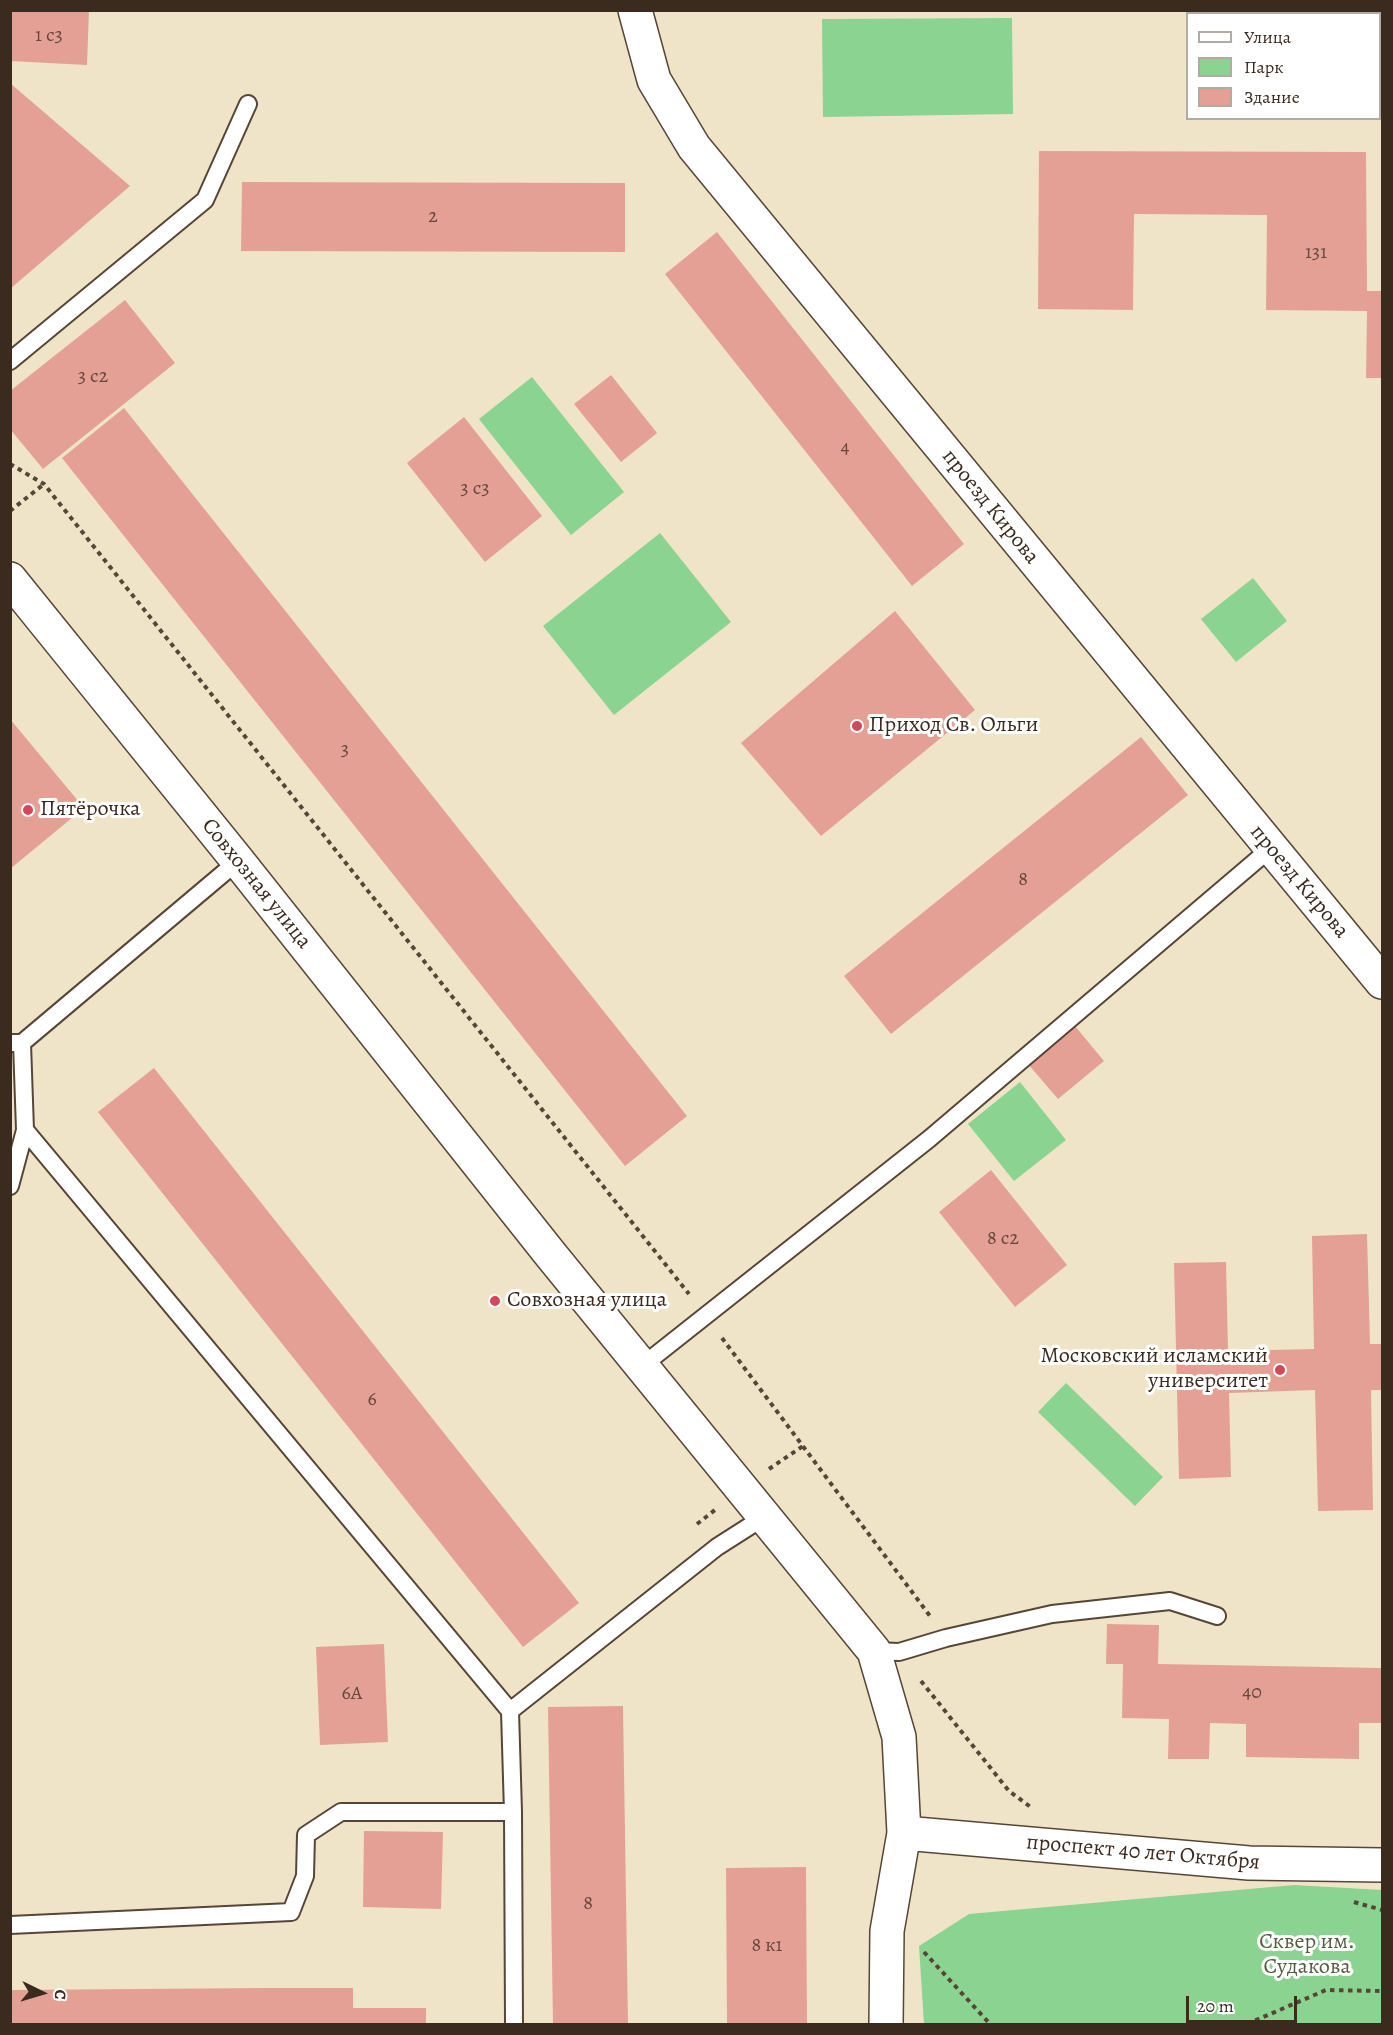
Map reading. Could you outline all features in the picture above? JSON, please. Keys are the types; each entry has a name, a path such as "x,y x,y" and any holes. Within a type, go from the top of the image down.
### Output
{"street":[{"name":"проезд Кирова","path":"635,10 654,80 694,147 1383,982"},
{"name":"Совхозная улица","path":"10,579 238,861 543,1246 764,1517 886,1652 899,1737 904,1833 887,1931 886,2025"},
{"name":"проспект 40 лет Октября","path":"904,1833 1249,1863 1383,1865"}],"lane":[{"path":"10,360 205,200 248,104"},
{"path":"642,1366 928,1139 1271,848"},
{"path":"10,1186 25,1130 16,1043 238,861"},
{"path":"25,1130 510,1711 514,2025"},
{"path":"510,1711 717,1547 764,1517"},
{"path":"886,1652 1052,1614 1170,1601 1217,1616"},
{"path":"10,1926 291,1912 305,1876 306,1835 341,1812 513,1812"}],"path":[{"path":"10,464 44,484 706,1316 946,1638"},
{"path":"10,511 44,484"},
{"path":"886,1652 1009,1791 1035,1810"},
{"path":"919,1946 990,2025"},
{"path":"1247,2025 1326,1990 1383,1991"}],"green space":[{"path":"1012,18 1013,114 823,117 822,19"},
{"path":"532,377 624,492 571,535 479,419"},
{"path":"660,533 731,622 614,715 543,626"},
{"path":"1253,578 1287,621 1236,662 1201,619"},
{"path":"1020,1082 1066,1140 1014,1181 968,1124"},
{"path":"1066,1383 1163,1477 1135,1506 1038,1412"},
{"name":"Сквер им. Судакова","path":"1294,1885 1382,1890 1382,2024 924,2024 919,1946 969,1914"}],"building":[{"path":"10,10 89,10 87,65 10,61"},
{"path":"10,83 130,186 10,289"},
{"path":"1039,151 1366,152 1367,291 1382,291 1382,378 1366,378 1367,311 1266,310 1267,215 1134,214 1133,310 1038,309"},
{"path":"242,182 625,183 625,252 241,251"},
{"path":"717,232 964,544 912,586 665,274"},
{"path":"125,300 175,363 43,469 10,429 10,391"},
{"path":"611,375 657,433 621,462 574,404"},
{"path":"124,408 687,1116 625,1166 62,458"},
{"path":"464,417 542,516 485,562 407,463"},
{"name":"Приход Св. Ольги","path":"895,611 975,710 821,836 741,743"},
{"path":"10,719 84,808 10,869"},
{"path":"1141,737 1188,795 891,1034 844,976"},
{"path":"1075,1026 1104,1061 1058,1099 1028,1064"},
{"path":"154,1068 579,1603 523,1647 98,1112"},
{"path":"991,1170 1067,1265 1015,1307 939,1212"},
{"name":"Московский исламский университет","path":"1367,1234 1370,1344 1382,1344 1382,1390 1371,1390 1373,1510 1318,1511 1315,1390 1229,1393 1231,1477 1179,1479 1174,1263 1226,1262 1228,1351 1314,1349 1312,1236"},
{"path":"1107,1624 1159,1625 1158,1664 1382,1668 1382,1723 1359,1723 1359,1759 1246,1757 1246,1724 1210,1723 1209,1759 1168,1759 1169,1719 1122,1718 1123,1664 1106,1664"},
{"path":"384,1644 388,1742 320,1745 316,1647"},
{"path":"623,1706 628,2024 553,2024 548,1707"},
{"path":"364,1831 443,1832 441,1909 363,1907"},
{"path":"806,1867 807,2024 727,2024 726,1868"},
{"path":"353,1988 353,2008 426,2008 426,2024 10,2024 10,1990"}],"place":[{"name":"Приход Св. Ольги","path":"857,726"},
{"name":"Пятёрочка","path":"28,810"},
{"name":"Совхозная улица","path":"495,1301"},
{"name":"Московский исламский университет","path":"1280,1370"}]}
